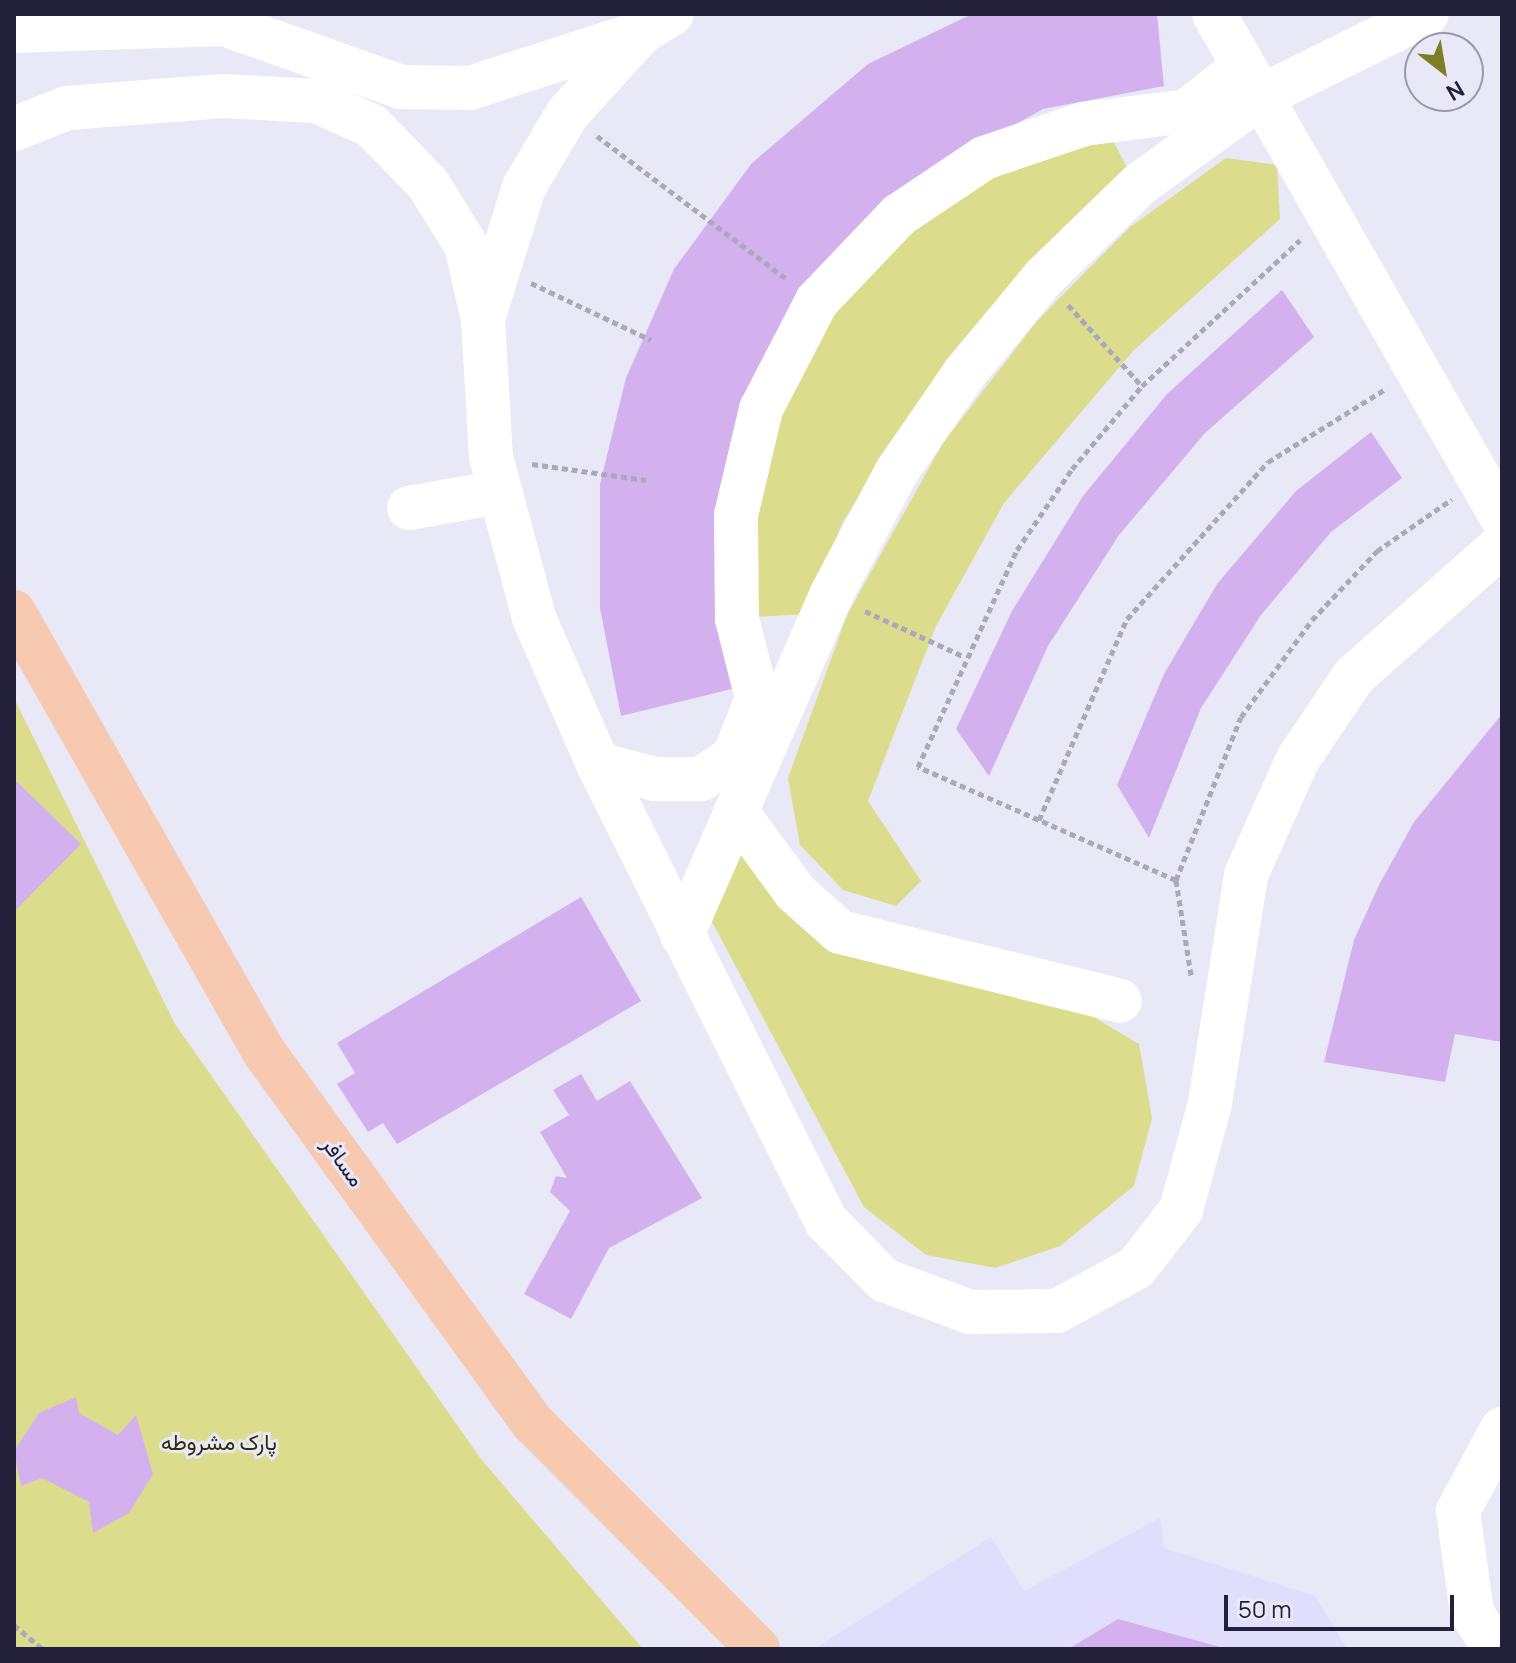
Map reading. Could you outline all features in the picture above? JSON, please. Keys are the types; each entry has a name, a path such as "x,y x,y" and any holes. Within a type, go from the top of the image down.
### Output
{"main road":[{"name":"مسافر","path":"14,612 264,1052 533,1423 758,1649"}],"street":[{"path":"1214,14 1331,213 1502,518"},
{"path":"598,764 655,779 701,779 734,757 757,698 737,619 736,515 761,409 817,301 899,215 984,158 1084,124 1187,111 1252,82 1427,14"},
{"path":"14,31 224,24 401,87 470,88 656,23"},
{"path":"483,319 524,187 568,113 656,23"},
{"path":"224,24 245,46 249,63 244,80 224,96"},
{"path":"682,935 831,595 897,471 964,374 1043,278 1252,82"},
{"path":"14,129 67,108 224,96 316,101 372,126 428,184 466,245 483,319 495,474 534,618 598,764 826,1221 884,1280 970,1312 1057,1311 1136,1268 1181,1210 1210,1103 1246,875 1298,759 1354,676 1502,545"},
{"path":"409,508 495,474"},
{"path":"736,811 795,892 840,932 1120,1001"},
{"path":"1495,1649 1472,1613 1458,1511 1502,1429"}],"path":[{"path":"568,113 817,301"},
{"path":"1176,880 918,767 963,656 1017,550 1072,469 1142,386 1331,213"},
{"path":"497,266 651,340"},
{"path":"1043,278 1142,386"},
{"path":"1039,820 1127,619 1268,462 1367,397 1421,373"},
{"path":"495,474 646,480"},
{"path":"831,595 963,656"},
{"path":"14,1625 43,1649"}],"shaded area":[{"path":"1160,1518 1164,1548 1315,1596 1347,1649 814,1649 991,1537 1024,1591"}],"green space":[{"path":"1111,137 1130,173 1031,259 946,360 842,523 808,614 752,617 756,515 783,412 828,319 894,246 987,175"},
{"path":"1226,158 1277,165 1280,219 1133,351 1004,503 936,626 868,801 921,881 896,906 843,890 800,845 788,778 847,615 943,443 1037,321 1130,227"},
{"name":"پارک مشروطه","path":"14,698 175,1024 481,1459 643,1649 14,1649"},
{"path":"742,850 824,947 1077,1007 1139,1044 1152,1118 1134,1186 1060,1246 995,1268 926,1255 864,1207 711,920"}],"building":[{"path":"972,14 1157,14 1164,86 1043,109 931,171 749,397 736,688 621,716 600,608 600,484 626,378 674,269 752,163 868,64"},
{"path":"1282,290 1314,337 1205,433 1119,535 1048,646 989,776 956,729 1012,611 1083,496 1167,394"},
{"path":"1371,432 1402,478 1331,532 1261,615 1201,708 1149,838 1117,785 1164,674 1217,584 1296,491"},
{"path":"1502,714 1502,1042 1455,1034 1445,1082 1324,1062 1354,940 1380,883 1414,822"},
{"path":"14,779 81,844 14,912"},
{"path":"581,897 641,1001 397,1144 383,1123 368,1132 337,1084 355,1073 337,1043"},
{"path":"581,1074 597,1101 630,1081 702,1198 609,1248 571,1319 524,1294 570,1211 550,1192 556,1176 567,1178 540,1132 569,1115 553,1090"},
{"path":"76,1397 79,1413 118,1435 136,1415 153,1474 129,1513 93,1533 89,1502 42,1478 21,1486 14,1451 39,1413"},
{"path":"1118,1619 1224,1648 1224,1649 1068,1649"}]}
